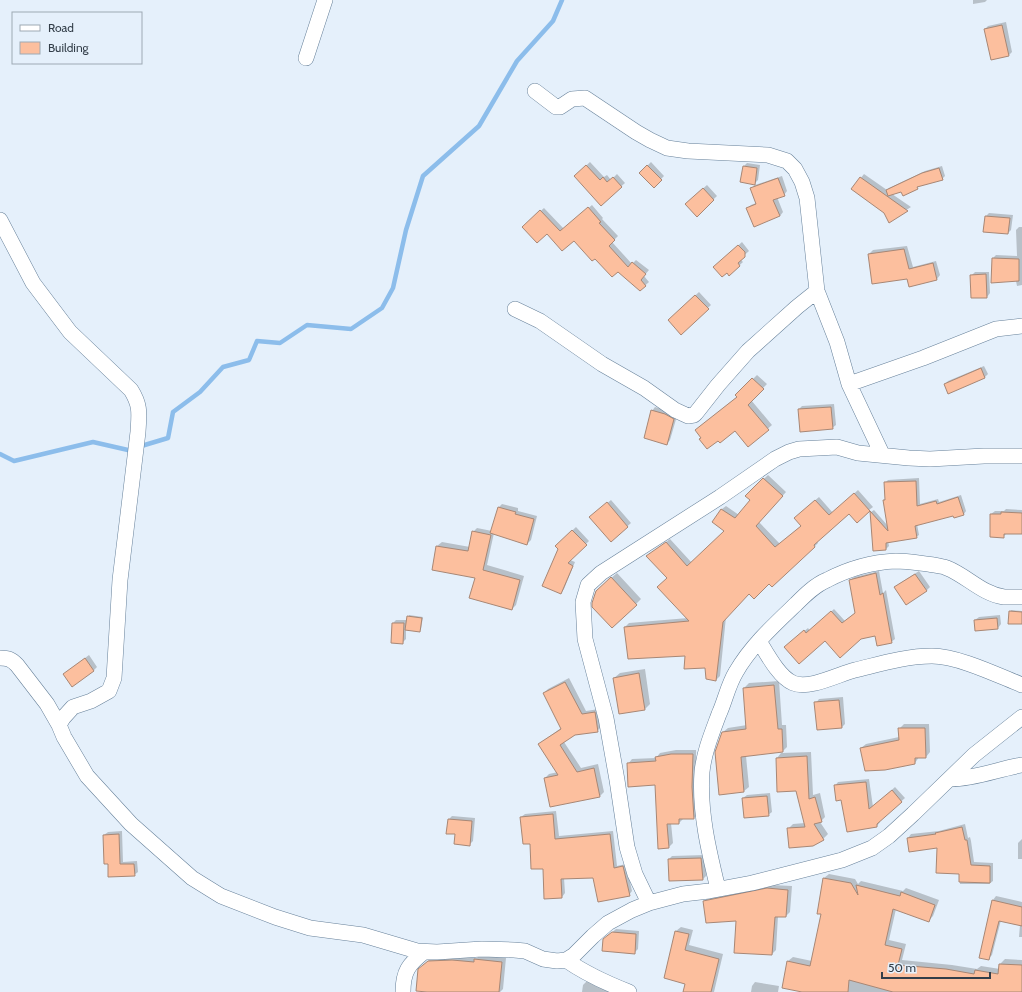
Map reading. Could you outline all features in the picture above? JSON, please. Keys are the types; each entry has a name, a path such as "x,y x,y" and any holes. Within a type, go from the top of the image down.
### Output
{"street":[{"path":"306,58 325,0"},
{"path":"535,91 556,107 560,107 572,99 585,98 636,132 667,148 688,151 768,155 787,161 795,169 802,182 807,198 817,292 837,342 849,384 882,454"},
{"path":"0,220 33,283 70,332 131,390 138,400 138,432 120,580 114,678 109,691 91,701 73,707 59,725"},
{"path":"515,309 540,321 602,364 644,388 675,410 684,415 691,416 696,413 748,350 797,307 817,292"},
{"path":"849,384 923,358 996,329 1022,326"},
{"path":"649,903 635,874 628,852 607,725 585,639 583,602 588,585 601,573 720,497 775,459 799,449 837,447 858,453 930,459 984,456 1022,456"},
{"path":"718,889 707,840 703,808 702,773 705,754 736,672 759,641 786,613 812,589 826,580 848,571 872,564 898,561 946,568 992,594 1003,597 1022,597"},
{"path":"759,641 778,670 789,681 795,684 801,685 823,681 853,670 899,659 934,656 963,662 1022,685"},
{"path":"0,658 8,658 12,660 47,704 80,764 100,792 139,832 192,878 214,892 275,917 310,928 363,935 405,948 424,952 482,949 514,950 526,951 551,961 566,960 608,923 649,903 683,894 745,884 842,860 872,848 889,836 951,779 974,755 1022,717"},
{"path":"951,779 975,777 1004,768 1022,765"},
{"path":"403,992 406,971 410,964 424,952"},
{"path":"566,960 602,982 629,992"}],"building":[{"path":"1002,25 1009,56 991,60 984,29"},
{"path":"586,165 600,180 603,177 607,182 613,177 622,187 601,206 574,176"},
{"path":"647,165 662,180 654,188 639,173"},
{"path":"743,166 757,168 755,185 740,182"},
{"path":"939,168 943,180 917,187 918,189 903,196 901,192 888,196 886,190 922,173"},
{"path":"860,177 908,211 889,223 884,213 851,189"},
{"path":"778,178 785,196 773,200 780,216 754,227 746,208 756,204 750,188"},
{"path":"703,188 714,200 697,217 685,204"},
{"path":"588,207 601,222 599,223 615,240 609,246 628,267 632,262 646,274 641,280 646,286 640,291 618,272 612,277 595,259 592,261 574,241 562,251 547,234 537,243 522,227 540,210 560,231"},
{"path":"985,216 1010,218 1008,234 983,232"},
{"path":"738,245 745,252 745,257 738,263 740,266 729,276 727,273 722,277 713,267"},
{"path":"904,249 909,269 933,263 937,280 909,287 907,279 872,284 868,254"},
{"path":"992,258 1019,259 1019,281 991,283"},
{"path":"986,274 987,298 971,298 970,275"},
{"path":"695,295 709,309 681,335 668,320"},
{"path":"981,368 985,378 948,394 944,384"},
{"path":"752,378 764,389 748,405 769,430 748,447 735,431 720,443 718,441 707,449 699,439 701,438 695,430 737,397 735,395"},
{"path":"831,407 833,429 800,432 798,409"},
{"path":"651,410 665,414 674,419 667,445 644,438"},
{"path":"763,478 783,496 756,526 775,547 801,526 794,518 815,500 829,515 854,493 870,511 857,523 849,514 814,545 815,547 772,587 769,584 754,599 749,594 723,622 716,681 706,679 705,668 684,669 685,656 628,659 624,627 689,621 657,587 667,578 646,556 666,542 687,566 724,531 712,522 721,509 735,518 750,500 745,496"},
{"path":"916,481 917,506 936,501 937,504 958,497 964,515 954,518 953,516 915,526 917,538 886,543 886,550 873,551 870,511 888,531 883,500 885,500 884,482"},
{"path":"607,502 628,527 611,542 589,517"},
{"path":"498,507 516,512 515,514 534,519 527,545 490,533"},
{"path":"1001,512 1022,513 1022,534 1004,534 1004,538 990,537 990,514 1001,514"},
{"path":"572,530 587,545 568,563 573,566 561,594 542,586 558,549 555,546"},
{"path":"472,531 491,535 483,570 520,580 512,610 469,598 475,578 432,570 436,546 468,551"},
{"path":"876,573 880,595 883,593 892,643 877,646 875,636 861,639 840,658 825,641 799,664 784,647 804,630 806,633 831,611 842,623 855,613 849,580"},
{"path":"915,574 927,591 906,605 894,587"},
{"path":"611,577 637,605 612,628 592,607 596,591"},
{"path":"1009,611 1022,612 1022,624 1008,624"},
{"path":"407,616 422,618 420,632 405,630"},
{"path":"997,618 998,629 975,631 974,620"},
{"path":"392,623 404,623 403,644 391,643"},
{"path":"85,658 94,671 72,687 63,674"},
{"path":"639,673 645,710 619,714 613,678"},
{"path":"565,682 582,714 595,712 598,732 575,735 560,745 577,772 594,768 600,797 550,807 544,778 558,775 538,744 561,729 543,693"},
{"path":"774,685 778,729 782,729 783,752 741,757 744,792 719,795 715,752 722,732 746,729 743,688"},
{"path":"839,700 842,728 817,730 814,702"},
{"path":"898,728 925,728 926,758 915,758 915,764 885,770 865,771 860,748 899,740"},
{"path":"671,754 693,754 692,787 694,819 679,819 679,824 667,824 669,848 658,849 655,785 628,787 627,763 656,761 655,757"},
{"path":"807,756 809,799 815,797 822,822 814,824 824,840 813,846 789,848 787,828 805,827 796,791 777,792 776,758"},
{"path":"866,782 869,809 892,790 902,802 877,824 877,827 847,832 841,800 836,801 834,785"},
{"path":"767,796 769,816 744,818 742,798"},
{"path":"553,814 555,839 610,834 614,868 623,866 630,896 598,902 593,878 561,879 562,898 544,899 543,869 531,869 530,844 523,844 520,817"},
{"path":"448,819 472,821 470,846 454,844 455,834 446,834"},
{"path":"962,827 965,840 967,840 971,865 990,866 990,883 959,882 959,874 936,873 937,848 909,852 907,838 936,834 935,833"},
{"path":"119,834 120,864 134,864 135,876 108,877 108,864 104,864 103,835"},
{"path":"701,858 703,880 669,881 668,859"},
{"path":"823,878 851,883 858,895 856,885 900,896 901,892 935,905 929,922 893,909 885,945 902,949 898,965 946,969 974,974 975,970 998,974 999,964 1022,965 1022,992 893,992 849,980 848,992 802,992 782,988 787,961 810,966 821,914 817,914"},
{"path":"767,888 788,890 786,917 775,917 772,955 734,953 736,921 706,923 703,901"},
{"path":"992,900 1022,907 1022,926 999,921 989,960 979,958"},
{"path":"675,931 689,934 685,950 719,959 711,992 683,992 685,984 664,978"},
{"path":"612,932 636,934 635,954 602,951 603,939"},
{"path":"474,959 502,962 499,992 416,991 418,969 428,961 452,960 474,962"}],"waterway":[{"path":"0,454 14,461 93,442 128,450 168,438 173,412 200,392 223,367 249,360 257,341 280,343 307,325 351,329 382,308 393,288 406,230 423,176 479,126 517,61 553,21 562,0"}]}
